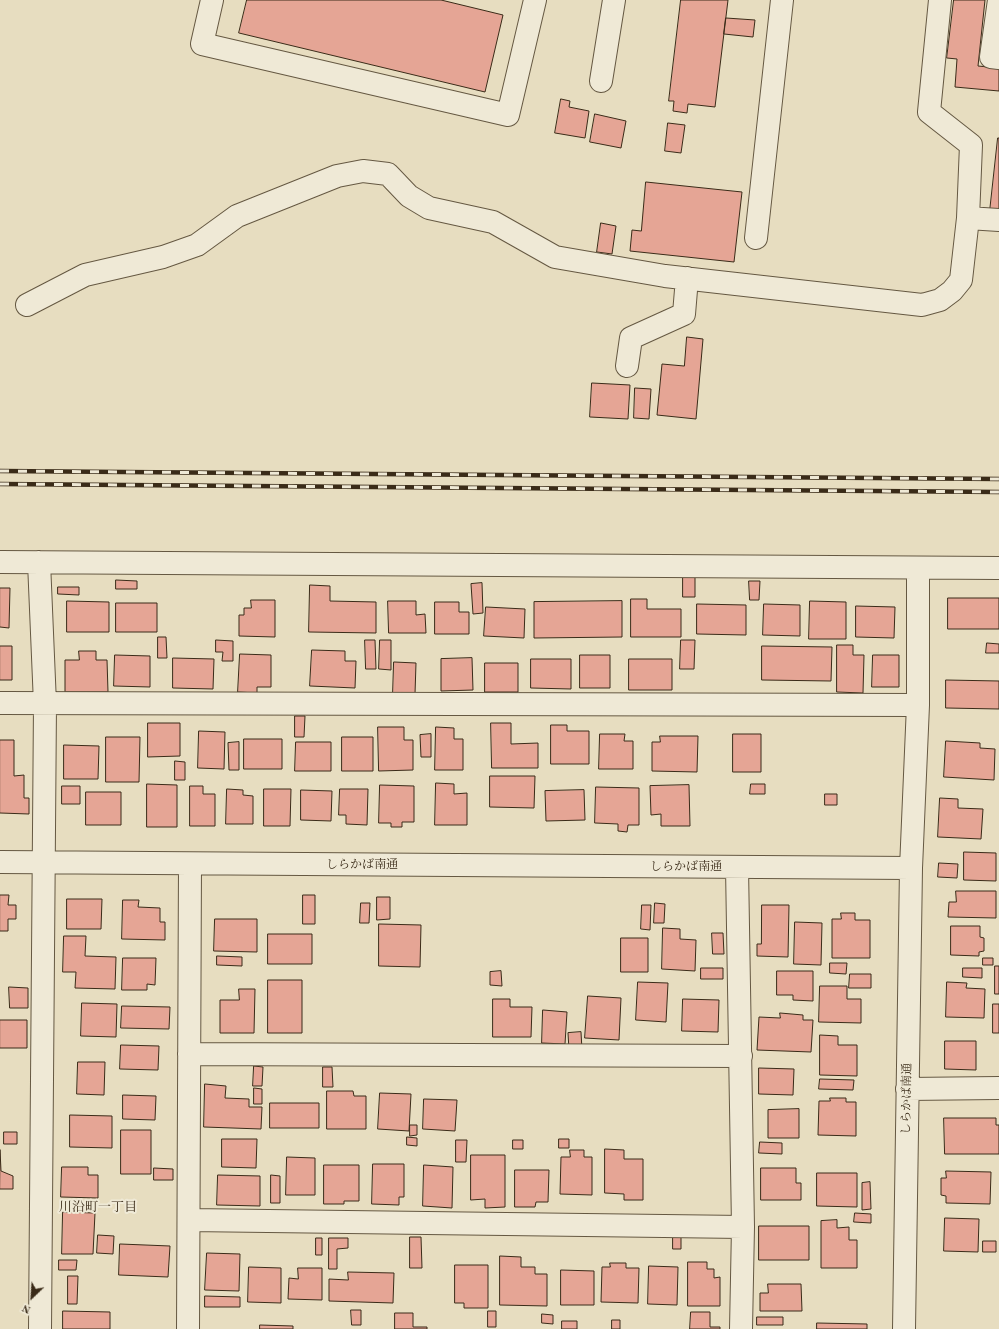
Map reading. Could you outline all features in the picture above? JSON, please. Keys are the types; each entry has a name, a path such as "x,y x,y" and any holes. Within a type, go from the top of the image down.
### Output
{"street":[{"path":"212,0 202,44 508,115 535,0"},
{"path":"601,81 614,0"},
{"path":"756,238 782,0"},
{"path":"27,305 85,275 163,257 197,245 237,216 337,176 363,171 388,174 409,196 429,208 493,222 555,257 687,278 922,305 940,300 952,291 961,280 968,218 971,145 929,112 940,0"},
{"path":"999,0 991,57 999,58"},
{"path":"968,218 999,220"},
{"path":"627,366 631,338 684,314 687,278"},
{"path":"0,562 999,568"},
{"path":"39,562 45,704 40,1329"},
{"path":"911,868 918,706 918,568"},
{"path":"0,703 918,706"},
{"name":"しらかば南通","path":"0,862 911,868 904,1329"},
{"path":"188,1329 190,864"},
{"path":"737,867 743,1227 742,1329"},
{"path":"189,1054 741,1056"},
{"path":"907,1089 999,1088"},
{"path":"189,1220 743,1227"}],"building":[{"path":"247,0 441,0 503,15 485,92 239,33"},
{"path":"681,0 728,0 715,107 688,104 687,113 673,111 674,101 669,101"},
{"path":"954,0 985,0 978,66 999,68 999,91 955,87 957,59 947,58"},
{"path":"726,18 755,20 753,37 724,34"},
{"path":"561,99 570,101 569,107 589,111 585,138 555,133"},
{"path":"595,114 626,121 621,148 590,142"},
{"path":"668,123 685,125 681,153 665,151"},
{"path":"999,138 999,212 990,211"},
{"path":"646,182 742,192 734,262 630,251 632,230 641,231"},
{"path":"601,223 616,226 612,254 597,252"},
{"path":"687,337 703,339 696,419 657,415 662,364 684,366"},
{"path":"592,383 630,385 628,419 590,417"},
{"path":"635,388 651,389 649,419 634,418"},
{"path":"683,577 695,577 695,597 683,597"},
{"path":"116,580 137,581 137,589 116,589"},
{"path":"749,581 760,581 759,600 750,600"},
{"path":"482,583 483,613 473,614 471,584"},
{"path":"310,585 330,586 330,601 376,602 376,633 309,632"},
{"path":"58,587 79,587 79,595 58,594"},
{"path":"0,588 10,588 9,628 0,627"},
{"path":"948,598 999,598 999,629 948,629"},
{"path":"631,599 647,599 647,609 681,609 681,637 631,637"},
{"path":"251,600 275,600 275,637 239,636 239,615 244,615 244,608 251,608"},
{"path":"67,601 109,602 109,632 67,632"},
{"path":"388,601 416,601 416,615 425,614 426,633 389,633"},
{"path":"622,601 622,637 534,638 534,602"},
{"path":"810,601 846,602 846,639 809,639"},
{"path":"435,602 459,602 459,612 469,612 469,634 435,634"},
{"path":"116,603 157,603 157,632 116,632"},
{"path":"697,604 746,605 746,635 697,634"},
{"path":"764,604 800,605 800,636 763,635"},
{"path":"856,606 895,607 894,638 856,637"},
{"path":"486,607 525,609 524,638 484,636"},
{"path":"158,637 166,637 167,658 158,658"},
{"path":"216,640 233,641 233,661 222,661 223,652 216,652"},
{"path":"365,640 375,640 376,669 366,669"},
{"path":"380,640 391,640 391,670 379,669"},
{"path":"681,640 695,640 694,669 680,669"},
{"path":"987,643 999,644 999,653 986,653"},
{"path":"837,645 853,645 853,655 864,655 863,693 837,692"},
{"path":"0,646 12,646 12,680 0,680"},
{"path":"762,646 832,647 831,681 762,680"},
{"path":"312,650 345,651 345,661 356,661 355,688 310,686"},
{"path":"79,651 96,651 96,660 107,660 108,692 65,692 65,660 79,660"},
{"path":"240,654 271,655 271,687 257,687 257,693 238,692"},
{"path":"115,655 150,656 150,687 114,686"},
{"path":"580,655 610,655 610,688 580,688"},
{"path":"873,655 899,655 899,687 872,687"},
{"path":"173,658 214,659 213,689 173,688"},
{"path":"472,658 473,690 441,691 441,659"},
{"path":"531,659 571,659 571,689 531,688"},
{"path":"629,659 672,659 672,690 629,690"},
{"path":"394,662 416,663 415,694 393,693"},
{"path":"485,663 518,663 518,692 485,692"},
{"path":"946,680 999,681 999,709 946,708"},
{"path":"295,716 305,716 304,737 295,737"},
{"path":"148,723 180,723 180,756 148,757"},
{"path":"491,723 511,723 511,744 538,743 538,768 492,768"},
{"path":"551,725 567,725 567,731 589,731 589,764 551,764"},
{"path":"378,727 404,727 404,740 413,740 413,770 379,771"},
{"path":"436,727 454,728 454,739 463,739 463,770 435,770"},
{"path":"199,731 225,732 224,769 198,768"},
{"path":"431,734 431,757 421,757 420,735"},
{"path":"600,734 625,734 624,741 633,741 633,769 599,769"},
{"path":"733,734 761,734 761,772 733,772"},
{"path":"660,736 698,736 697,772 652,771 652,742 660,742"},
{"path":"106,737 140,737 139,782 106,782"},
{"path":"342,737 373,737 373,771 342,771"},
{"path":"244,739 282,739 282,769 244,769"},
{"path":"0,740 14,740 14,776 24,775 24,798 29,798 29,814 0,813"},
{"path":"946,741 980,743 980,748 995,749 994,780 944,777"},
{"path":"239,742 239,770 229,770 228,743"},
{"path":"296,742 331,742 331,771 295,771"},
{"path":"64,745 99,746 98,779 64,779"},
{"path":"175,761 185,762 185,780 175,780"},
{"path":"490,776 535,776 534,808 490,807"},
{"path":"436,783 454,784 454,794 467,793 467,825 435,825"},
{"path":"147,784 177,785 177,827 147,827"},
{"path":"751,784 765,784 765,794 750,794"},
{"path":"380,785 414,786 414,822 402,822 402,827 391,827 391,823 379,823"},
{"path":"689,785 690,826 661,826 661,814 651,815 650,786"},
{"path":"62,786 80,786 80,804 62,804"},
{"path":"190,786 203,786 203,794 215,794 215,826 190,826"},
{"path":"596,787 639,788 639,825 628,825 627,832 618,831 618,824 595,823"},
{"path":"227,789 243,790 243,795 253,796 253,824 226,824"},
{"path":"264,789 291,789 290,826 264,826"},
{"path":"340,789 368,789 367,825 346,824 346,815 339,815"},
{"path":"301,790 332,791 331,821 301,820"},
{"path":"584,790 585,820 546,821 545,791"},
{"path":"86,792 121,792 121,825 86,825"},
{"path":"825,794 837,794 837,805 825,805"},
{"path":"940,798 958,799 958,808 983,809 981,839 938,837"},
{"path":"964,852 996,853 996,881 964,880"},
{"path":"939,863 958,864 957,878 938,877"},
{"path":"956,891 996,891 996,918 948,917 949,902 956,902"},
{"path":"0,895 9,895 8,905 16,905 16,919 8,919 8,931 0,931"},
{"path":"303,895 315,895 315,924 303,924"},
{"path":"377,897 390,897 390,919 377,920"},
{"path":"67,899 102,899 101,929 67,929"},
{"path":"123,900 139,900 138,907 160,908 160,922 165,922 165,940 122,939"},
{"path":"361,903 370,903 369,923 360,923"},
{"path":"655,903 665,904 664,923 654,923"},
{"path":"642,905 651,905 650,930 641,929"},
{"path":"762,905 789,905 788,957 757,956 757,944 761,944"},
{"path":"841,913 855,913 855,920 870,920 870,958 832,958 832,919 841,919"},
{"path":"215,919 257,919 257,952 214,951"},
{"path":"795,922 822,923 821,965 794,964"},
{"path":"379,924 421,925 420,967 379,966"},
{"path":"951,926 980,926 980,937 984,938 984,951 979,952 979,956 951,955"},
{"path":"663,928 680,929 680,939 696,940 695,971 662,969"},
{"path":"712,933 723,933 724,954 713,954"},
{"path":"268,934 312,934 312,964 268,964"},
{"path":"64,936 86,936 85,956 116,957 115,989 75,988 76,972 63,972"},
{"path":"621,938 648,938 648,972 621,972"},
{"path":"217,956 242,957 242,966 217,965"},
{"path":"123,958 156,958 155,985 147,984 147,990 122,990"},
{"path":"983,958 993,958 993,965 983,965"},
{"path":"830,963 847,963 846,974 830,973"},
{"path":"995,966 999,966 999,994 995,994"},
{"path":"701,968 723,968 723,979 701,979"},
{"path":"963,968 982,968 982,978 963,977"},
{"path":"501,971 502,986 490,985 490,972"},
{"path":"777,971 813,971 813,1001 793,1000 793,995 777,995"},
{"path":"850,974 871,974 871,988 849,988"},
{"path":"268,980 302,980 302,1033 268,1033"},
{"path":"638,982 668,983 666,1022 636,1020"},
{"path":"947,982 967,983 966,988 985,989 984,1018 946,1017"},
{"path":"820,986 847,986 847,999 861,999 861,1023 819,1022"},
{"path":"9,987 28,988 28,1008 10,1008"},
{"path":"239,989 255,989 254,1033 220,1033 220,1000 239,1000"},
{"path":"588,996 621,998 619,1040 585,1038"},
{"path":"493,999 510,999 510,1007 532,1007 531,1037 493,1037"},
{"path":"683,999 719,1000 718,1032 682,1031"},
{"path":"82,1003 117,1004 116,1037 81,1036"},
{"path":"993,1004 999,1004 999,1033 993,1033"},
{"path":"122,1006 170,1007 169,1029 121,1028"},
{"path":"543,1010 567,1012 565,1044 542,1043"},
{"path":"780,1013 803,1015 803,1020 813,1020 811,1052 757,1050 759,1017 780,1018"},
{"path":"0,1020 27,1020 27,1048 0,1048"},
{"path":"581,1032 582,1050 569,1050 568,1033"},
{"path":"820,1035 838,1036 838,1045 857,1045 857,1076 820,1075"},
{"path":"945,1041 976,1041 976,1070 945,1069"},
{"path":"121,1045 159,1046 158,1070 120,1069"},
{"path":"78,1062 105,1062 104,1095 77,1094"},
{"path":"254,1066 263,1067 262,1086 253,1086"},
{"path":"323,1067 332,1067 333,1087 323,1087"},
{"path":"759,1068 794,1069 793,1095 759,1094"},
{"path":"820,1079 854,1080 853,1090 819,1089"},
{"path":"205,1084 226,1086 225,1098 249,1099 249,1107 262,1107 261,1129 204,1127"},
{"path":"254,1088 262,1089 262,1104 254,1104"},
{"path":"327,1091 353,1091 354,1096 366,1096 366,1129 327,1129"},
{"path":"380,1093 411,1094 409,1131 378,1129"},
{"path":"123,1095 156,1096 155,1120 123,1119"},
{"path":"830,1098 846,1098 846,1102 856,1102 856,1136 818,1135 819,1101 830,1101"},
{"path":"424,1099 457,1100 455,1131 423,1129"},
{"path":"270,1103 319,1103 319,1128 270,1128"},
{"path":"799,1109 799,1138 768,1138 768,1110"},
{"path":"70,1115 112,1116 112,1148 70,1147"},
{"path":"944,1118 996,1118 996,1125 999,1125 999,1154 945,1154"},
{"path":"410,1125 417,1125 417,1135 410,1136"},
{"path":"121,1130 151,1130 151,1174 121,1174"},
{"path":"4,1132 17,1132 17,1144 4,1144"},
{"path":"407,1137 417,1138 417,1146 407,1145"},
{"path":"222,1139 257,1139 256,1168 222,1167"},
{"path":"559,1139 569,1139 569,1148 559,1148"},
{"path":"456,1140 467,1140 466,1162 456,1162"},
{"path":"513,1140 523,1140 523,1149 513,1149"},
{"path":"760,1142 782,1143 782,1154 759,1153"},
{"path":"605,1149 624,1150 624,1159 643,1159 643,1200 624,1200 624,1194 605,1193"},
{"path":"0,1150 1,1171 13,1176 13,1189 0,1189"},
{"path":"570,1150 584,1150 584,1157 592,1157 592,1195 560,1194 561,1157 570,1157"},
{"path":"471,1155 505,1155 505,1207 485,1208 485,1199 471,1200"},
{"path":"287,1157 315,1158 315,1195 286,1195"},
{"path":"373,1164 404,1164 404,1197 399,1197 399,1205 372,1204"},
{"path":"324,1165 359,1165 359,1201 344,1201 344,1204 324,1204"},
{"path":"424,1165 453,1167 452,1208 423,1206"},
{"path":"62,1167 88,1167 88,1175 98,1175 98,1198 61,1197"},
{"path":"154,1168 173,1169 173,1180 154,1180"},
{"path":"761,1168 796,1168 796,1183 801,1183 801,1200 761,1200"},
{"path":"515,1170 549,1170 548,1202 536,1202 535,1207 515,1207"},
{"path":"946,1171 991,1172 990,1204 946,1203 946,1196 941,1195 941,1178 946,1178"},
{"path":"817,1173 857,1173 857,1207 817,1206"},
{"path":"218,1175 260,1176 260,1206 217,1205"},
{"path":"271,1175 280,1176 280,1203 271,1203"},
{"path":"870,1182 871,1209 862,1210 862,1183"},
{"path":"63,1212 95,1213 93,1254 62,1254"},
{"path":"855,1213 871,1214 871,1223 854,1222"},
{"path":"945,1218 979,1219 978,1252 944,1251"},
{"path":"837,1220 837,1228 849,1227 849,1240 857,1240 857,1268 821,1268 821,1221"},
{"path":"759,1226 809,1226 809,1260 759,1260"},
{"path":"98,1235 114,1236 113,1254 97,1253"},
{"path":"673,1236 681,1236 681,1249 673,1249"},
{"path":"410,1237 421,1237 422,1268 410,1268"},
{"path":"316,1238 322,1238 322,1255 316,1255"},
{"path":"329,1238 348,1238 348,1248 337,1249 337,1269 329,1269"},
{"path":"983,1241 996,1241 996,1252 983,1252"},
{"path":"120,1244 170,1246 168,1277 119,1275"},
{"path":"207,1253 240,1254 239,1291 205,1290"},
{"path":"500,1256 521,1257 521,1267 535,1267 535,1274 547,1274 547,1306 500,1305"},
{"path":"59,1260 77,1260 76,1270 59,1270"},
{"path":"688,1262 707,1262 707,1269 714,1269 714,1278 720,1277 720,1306 688,1306"},
{"path":"610,1263 626,1263 626,1268 639,1268 638,1303 601,1302 602,1267 610,1267"},
{"path":"455,1265 488,1265 488,1308 464,1308 464,1303 455,1303"},
{"path":"649,1266 678,1267 677,1305 648,1304"},
{"path":"249,1267 281,1268 281,1303 248,1302"},
{"path":"298,1268 322,1268 322,1300 288,1299 289,1278 298,1279"},
{"path":"561,1270 594,1271 594,1305 561,1305"},
{"path":"348,1272 394,1273 393,1303 329,1301 329,1279 348,1280"},
{"path":"68,1276 78,1276 77,1304 68,1304"},
{"path":"768,1284 801,1284 802,1311 760,1311 760,1293 768,1293"},
{"path":"205,1296 240,1297 240,1307 205,1307"},
{"path":"351,1310 361,1310 361,1325 352,1325"},
{"path":"63,1311 110,1312 110,1329 63,1329"},
{"path":"488,1311 496,1311 496,1327 488,1327"},
{"path":"691,1312 710,1312 710,1327 720,1327 720,1329 690,1329"},
{"path":"395,1313 413,1313 413,1327 427,1327 427,1329 395,1329"},
{"path":"542,1314 553,1315 553,1324 542,1323"},
{"path":"757,1317 783,1317 783,1325 757,1325"},
{"path":"612,1320 620,1320 620,1329 612,1329"},
{"path":"562,1321 577,1321 577,1329 562,1329"},
{"path":"817,1323 867,1324 867,1329 817,1329"},
{"path":"260,1325 293,1326 293,1329 260,1329"}],"railway":[{"path":"0,471 999,479"},
{"path":"0,484 999,492"}],"district":[{"name":"川沿町一丁目","path":"98,1208"}]}
